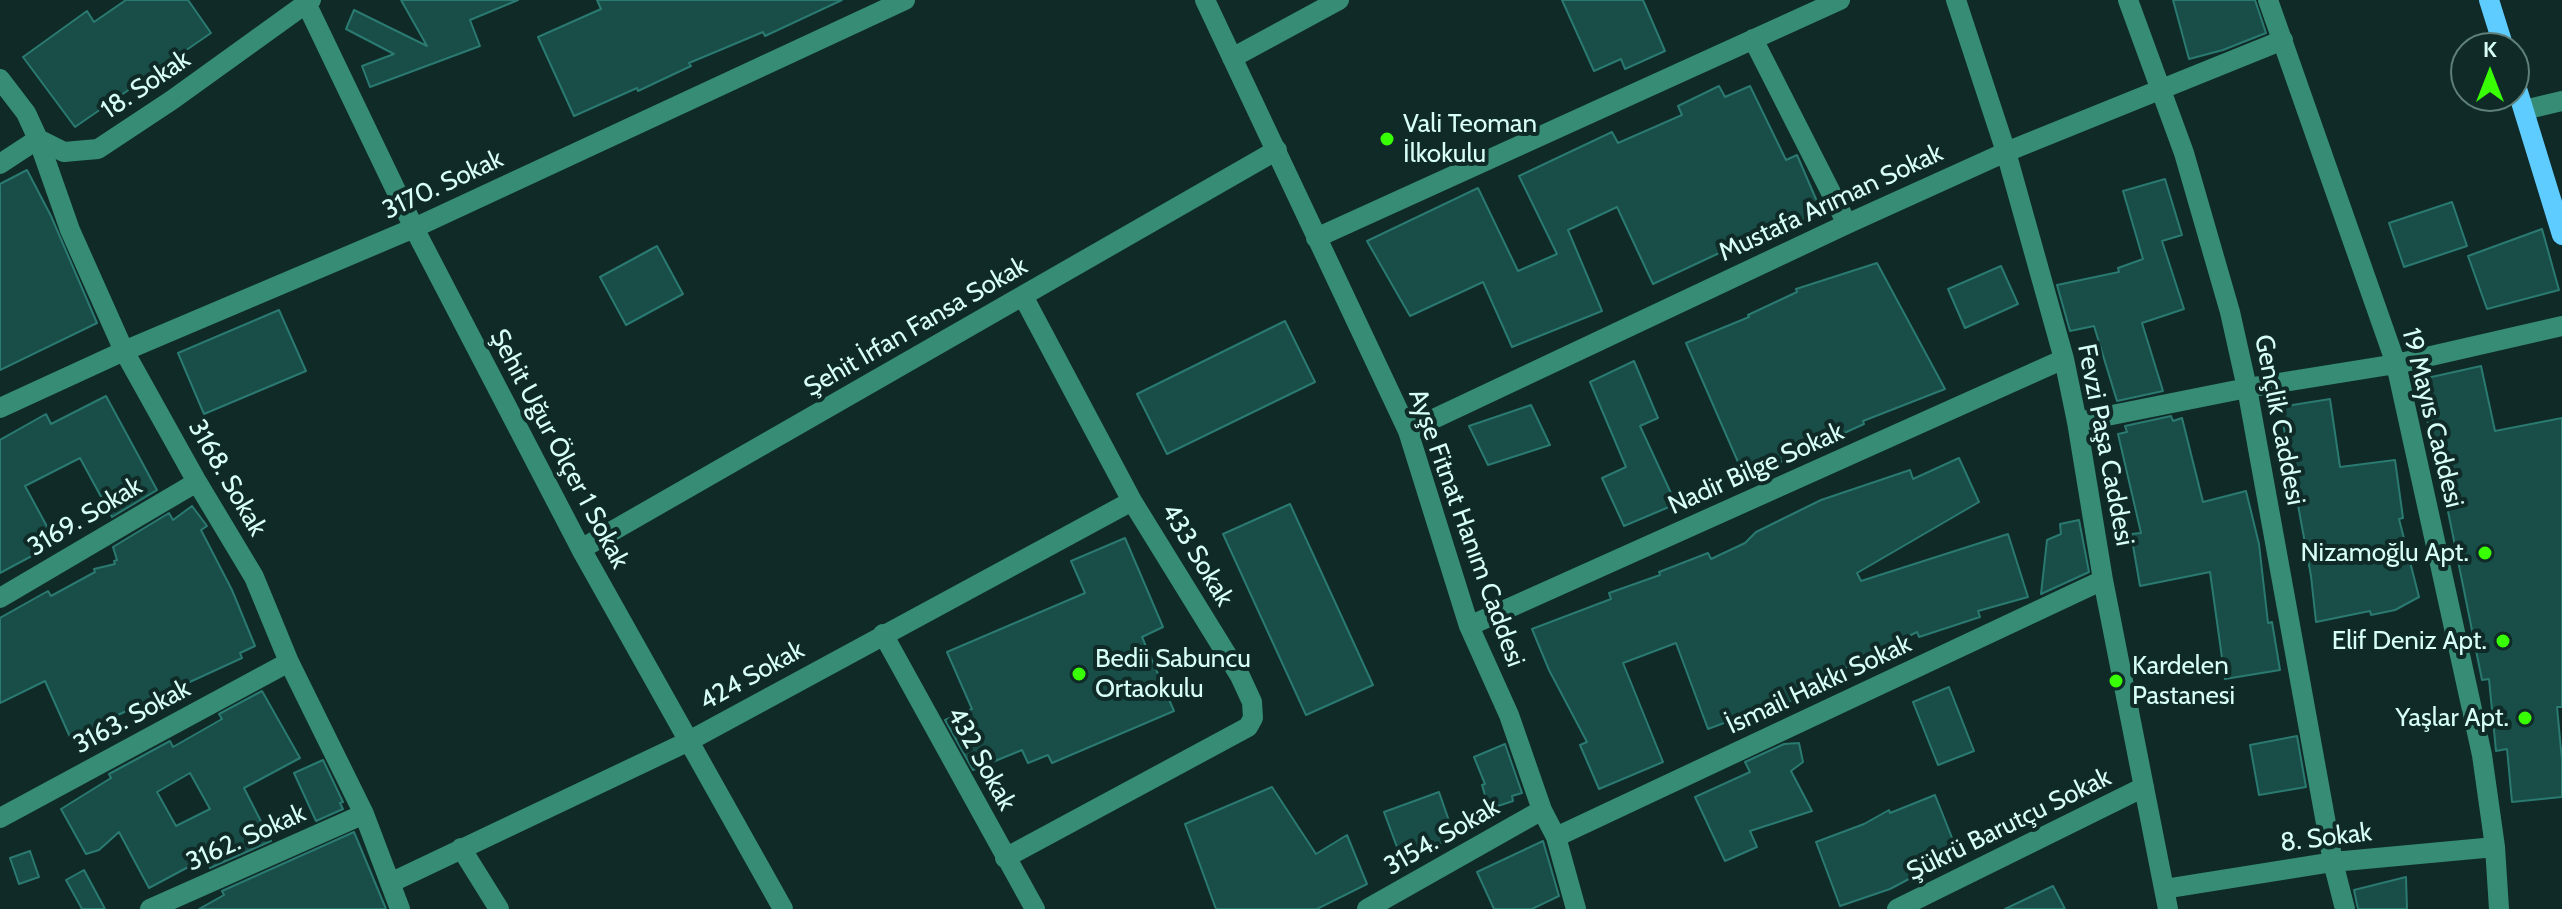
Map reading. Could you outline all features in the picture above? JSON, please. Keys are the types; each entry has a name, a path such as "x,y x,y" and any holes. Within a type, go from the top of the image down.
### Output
{"main road":[{"path":"2489,0 2499,32"},
{"path":"2525,112 2562,235"}],"street":[{"name":"3170. Sokak","path":"0,408 124,351 414,228 905,0"},
{"name":"Ayşe Fitnat Hanım Caddesi","path":"1205,0 1408,431 1469,626 1509,715 1542,810 1556,837 1576,909"},
{"path":"1232,58 1339,0"},
{"path":"1316,238 1840,0"},
{"name":"Fevzi Paşa Caddesi","path":"1956,0 2006,152 2064,359 2103,580 2166,899"},
{"name":"Gençlik Caddesi","path":"2128,0 2184,153 2226,298 2247,388 2333,862 2345,909"},
{"name":"19 Mayıs Caddesi","path":"2268,0 2396,364 2482,755 2495,847 2499,909"},
{"name":"Şehit Uğur Ölçer 1 Sokak","path":"309,2 414,228 581,549 783,909"},
{"name":"18. Sokak","path":"38,139 64,152 98,149 309,2"},
{"path":"1753,39 1847,224"},
{"name":"Mustafa Arıman Sokak","path":"1408,431 2006,152 2283,40"},
{"name":"3168. Sokak","path":"0,79 26,113 38,139 70,230 124,351 254,577 289,662 364,814 400,909"},
{"path":"2530,109 2562,101"},
{"path":"0,164 38,139"},
{"name":"Şehit İrfan Fansa Sokak","path":"581,549 1277,150"},
{"name":"433 Sokak","path":"1005,858 1248,727 1253,718 1252,702 1240,676 1132,501 1023,296"},
{"path":"2077,422 2247,388 2396,364 2562,326"},
{"name":"Nadir Bilge Sokak","path":"1469,626 2064,359"},
{"name":"3169. Sokak","path":"0,598 197,482"},
{"name":"424 Sokak","path":"390,883 687,742 1132,501"},
{"name":"İsmail Hakkı Sokak","path":"1556,837 2103,580"},
{"name":"432 Sokak","path":"883,634 1035,909"},
{"name":"3163. Sokak","path":"0,818 289,662"},
{"name":"Şükrü Barutçu Sokak","path":"1897,909 2144,787"},
{"name":"3154. Sokak","path":"1367,909 1542,810"},
{"name":"3162. Sokak","path":"150,909 364,814"},
{"name":"8. Sokak","path":"2166,899 2333,862 2495,847"},
{"path":"461,848 499,909"}],"building":[{"path":"126,0 188,0 211,33 75,127 23,57 87,11 94,22"},
{"path":"401,0 518,0 470,20 480,46 370,87 362,66 394,54 346,29 354,10 427,46"},
{"path":"597,0 842,0 765,36 763,32 689,63 691,66 638,91 637,88 574,116 538,37 601,9"},
{"path":"1562,0 1643,0 1665,51 1625,69 1621,59 1594,71"},
{"path":"2173,0 2255,0 2266,33 2189,59"},
{"path":"1719,86 1725,97 1750,86 1786,160 1797,155 1822,213 1730,248 1653,284 1617,207 1568,230 1602,311 1512,347 1483,282 1410,316 1367,241 1478,188 1518,271 1557,254 1519,176 1612,132 1618,143 1682,115 1678,106"},
{"path":"27,170 51,216 97,323 0,370 0,184"},
{"path":"2165,179 2182,235 2162,241 2184,309 2142,323 2163,391 2117,401 2094,326 2070,331 2057,285 2119,272 2118,268 2143,259 2123,191"},
{"path":"2452,202 2467,246 2404,267 2389,223"},
{"path":"2542,229 2559,290 2487,309 2468,256"},
{"path":"657,246 683,294 626,325 600,277"},
{"path":"1877,263 1945,389 1863,421 1864,424 1745,478 1686,343 1749,317 1797,292 1796,289"},
{"path":"2001,266 2018,304 1965,328 1948,289"},
{"path":"279,310 306,371 204,414 178,353"},
{"path":"1285,321 1315,382 1167,454 1137,394"},
{"path":"1634,361 1658,418 1640,426 1676,504 1624,526 1602,478 1626,467 1590,382"},
{"path":"2481,366 2495,431 2562,418 2562,707 2557,707 2562,797 2512,802 2507,749 2496,751 2489,679 2482,680 2418,380"},
{"path":"106,396 157,490 112,517 80,458 25,486 56,543 0,573 0,440 46,414 51,424"},
{"path":"2330,399 2340,467 2395,460 2403,518 2399,519 2419,597 2395,610 2371,615 2370,611 2316,622 2311,576 2280,407"},
{"path":"1531,405 1550,445 1488,465 1469,426"},
{"path":"2171,416 2173,421 2182,418 2203,502 2246,491 2259,544 2268,623 2272,622 2280,670 2225,679 2210,572 2140,586 2131,534 2141,533 2118,434 2127,432 2125,426"},
{"path":"1959,458 1979,502 1857,573 1861,581 2008,534 2028,597 1978,611 1980,617 1919,637 1917,632 1815,683 1787,704 1764,708 1708,729 1676,643 1623,663 1663,762 1599,789 1580,745 1587,742 1549,670 1532,629 1611,599 1609,593 1660,575 1659,572 1708,553 1711,559 1745,543 1756,532 1821,500 1910,470 1913,479"},
{"path":"1290,504 1373,685 1306,715 1223,534"},
{"path":"192,506 207,526 201,530 232,590 255,646 240,653 242,658 70,737 45,681 0,703 0,618 48,591 51,596 95,572 94,569 115,564 117,560 113,547 169,513 173,520"},
{"path":"2079,520 2089,572 2041,594 2047,540 2061,534 2060,524"},
{"path":"1125,538 1163,627 1142,637 1174,711 1052,763 1048,755 1028,763 1022,750 973,770 945,720 972,709 947,652 1085,593 1071,561"},
{"path":"1949,687 1974,751 1938,765 1913,702"},
{"path":"262,691 300,758 244,788 271,841 210,868 205,858 149,888 119,832 99,850 86,854 61,809 111,778 109,774 170,741 173,747 222,719 219,714","holes":["190,773 210,809 176,826 157,792"]},
{"path":"2297,736 2306,787 2259,795 2250,745"},
{"path":"1799,743 1803,762 1791,771 1812,811 1750,831 1757,847 1725,861 1695,797 1750,772 1745,762 1784,744"},
{"path":"1505,744 1522,793 1512,796 1513,801 1489,809 1482,785 1485,784 1474,757"},
{"path":"323,760 343,802 340,803 343,809 316,821 294,773"},
{"path":"1272,787 1316,854 1347,835 1367,884 1317,909 1216,909 1185,824"},
{"path":"1439,792 1455,838 1401,858 1384,812"},
{"path":"1935,795 1958,853 1890,889 1840,906 1816,842 1864,824 1889,810 1890,813"},
{"path":"354,832 386,909 199,909 224,895 222,891"},
{"path":"1543,841 1559,896 1532,909 1494,909 1477,872"},
{"path":"30,851 39,877 19,884 10,858"},
{"path":"84,870 105,909 82,909 66,880"},
{"path":"2406,877 2407,909 2358,909 2354,890"},
{"path":"2053,886 2065,909 2005,909"}],"place":[{"name":"Vali Teoman İlkokulu","path":"1387,139"},
{"name":"Nizamoğlu Apt.","path":"2485,553"},
{"name":"Elif Deniz Apt.","path":"2503,641"},
{"name":"Bedii Sabuncu Ortaokulu","path":"1079,674"},
{"name":"Kardelen Pastanesi","path":"2116,681"},
{"name":"Yaşlar Apt.","path":"2525,718"}]}
